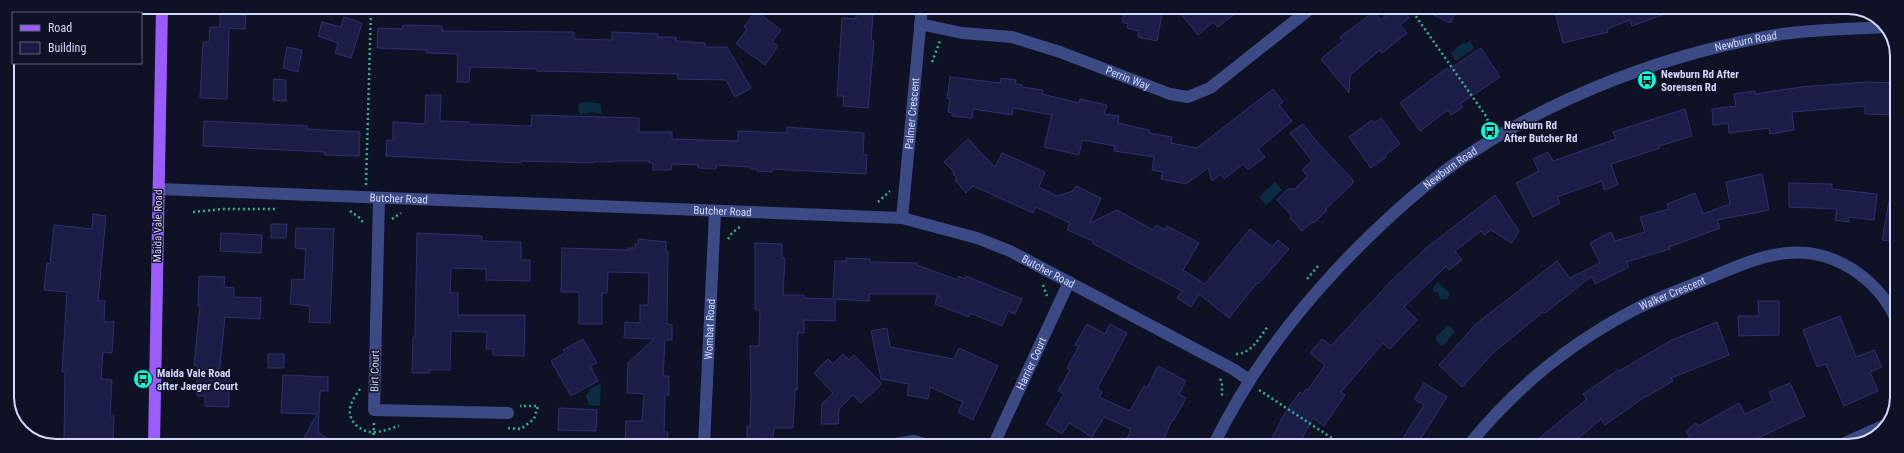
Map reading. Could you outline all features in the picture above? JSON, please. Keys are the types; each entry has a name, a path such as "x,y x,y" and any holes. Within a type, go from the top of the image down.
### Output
{"main road":[{"name":"Maida Vale Road","path":"154,439 162,14"}],"street":[{"name":"Palmer Crescent","path":"902,218 921,14"},
{"name":"Perrin Way","path":"920,24 962,33 1012,38 1060,52 1170,94 1188,97 1210,88 1303,14"},
{"name":"Newburn Road","path":"1216,439 1234,404 1249,380 1293,318 1372,232 1406,201 1463,158 1513,128 1600,86 1709,49 1782,34 1831,29 1878,27"},
{"name":"Butcher Road","path":"159,189 380,199 902,218 977,238 1010,251 1233,369 1249,380"},
{"name":"Birt Court","path":"374,410 380,199"},
{"name":"Wombat Road","path":"704,439 714,212"},
{"name":"Walker Crescent","path":"1473,439 1485,424 1512,398 1555,361 1586,338 1633,310 1657,299 1761,258 1788,252 1823,256 1841,262 1856,271 1870,283 1883,296 1890,306"},
{"name":"Harrier Court","path":"996,439 1069,282"},
{"path":"374,410 508,413"},
{"path":"1856,438 1872,431"}],"path":[{"path":"365,198 371,14"},
{"path":"1414,14 1486,116 1491,127"},
{"path":"929,66 940,45 945,43"},
{"path":"194,212 283,209"},
{"path":"343,210 360,218 366,230"},
{"path":"389,223 400,214 406,213"},
{"path":"727,241 732,233 744,225"},
{"path":"1040,281 1044,286 1046,301"},
{"path":"1231,354 1242,354 1249,349"},
{"path":"1218,377 1222,382"},
{"path":"362,384 354,398 350,410 352,420 358,428 364,431 374,432 401,425"},
{"path":"1258,389 1333,439"},
{"path":"505,428 521,429 529,424 534,419 538,406 520,405 508,413"},
{"path":"373,439 374,410"}],"water":[{"path":"1470,41 1474,48 1456,61 1451,53 1464,42 1465,44"},
{"path":"580,103 599,103 602,114 592,112 580,115 578,106"},
{"path":"1275,182 1282,190 1266,205 1259,197"},
{"path":"1438,282 1450,294 1447,300 1440,299 1438,293 1433,291 1433,287"},
{"path":"1448,325 1455,331 1444,345 1440,346 1435,338"},
{"path":"601,383 600,406 589,405 586,396 590,389"}],"building":[{"path":"220,14 246,15 245,29 229,28 227,99 200,98 203,42 209,42 210,27 220,27"},
{"path":"754,14 760,14 781,30 772,42 778,46 765,65 736,44 747,29 744,27"},
{"path":"856,14 873,14 871,40 874,41 868,108 843,106 844,96 837,96 842,18 856,19"},
{"path":"1124,14 1162,14 1157,41 1138,37 1139,31 1127,28 1128,24 1122,22"},
{"path":"1181,14 1234,14 1218,27 1213,22 1198,35"},
{"path":"1371,14 1376,14 1380,20 1388,14 1406,14 1409,18 1400,25 1407,33 1382,53 1380,50 1350,75 1349,93 1321,59 1343,41 1340,37"},
{"path":"1432,14 1455,14 1450,23"},
{"path":"1556,14 1665,14 1632,26 1630,20 1607,29 1608,32 1563,43"},
{"path":"344,17 362,23 351,58 335,53 338,43 318,36 322,22 341,27"},
{"path":"403,25 442,26 442,31 574,32 574,39 612,40 612,32 658,34 658,37 676,37 676,41 705,43 705,47 727,47 751,88 735,97 726,80 678,79 678,74 537,71 537,69 470,67 469,82 457,82 458,54 427,53 427,50 377,48 378,28 402,29"},
{"path":"287,47 302,50 298,72 283,68"},
{"path":"1481,48 1500,77 1460,104 1463,107 1451,115 1448,110 1420,131 1400,103 1447,68 1448,70"},
{"path":"950,77 1000,83 1001,78 1016,80 1015,84 1022,85 1022,87 1043,90 1042,94 1079,103 1080,99 1107,105 1104,114 1119,116 1118,123 1149,130 1149,133 1172,137 1171,143 1197,148 1273,89 1283,102 1279,105 1292,121 1258,149 1265,157 1248,170 1243,164 1224,179 1221,174 1212,181 1208,168 1186,184 1161,179 1163,172 1152,170 1154,157 1114,151 1115,146 1082,140 1079,155 1044,147 1052,115 1013,108 1012,115 973,109 972,118 952,116 952,113 948,112 950,99 947,98"},
{"path":"274,79 286,80 286,101 273,100"},
{"path":"1866,82 1890,83 1890,115 1865,114 1865,106 1792,112 1794,130 1770,134 1769,128 1729,133 1728,123 1713,125 1712,109 1736,106 1734,94 1755,91 1755,94 1801,87"},
{"path":"426,95 441,95 440,121 469,122 469,124 531,126 532,115 639,118 639,132 672,132 672,139 738,141 738,131 787,133 787,127 864,133 863,155 867,155 866,174 772,169 772,172 757,171 757,169 750,169 750,167 716,165 716,169 698,168 698,165 672,164 671,170 653,170 653,163 649,163 649,161 612,161 593,163 521,161 521,163 386,156 387,140 393,141 393,122 425,124"},
{"path":"1685,109 1692,136 1659,146 1660,148 1611,164 1618,185 1604,190 1602,181 1557,197 1560,203 1533,217 1516,183 1539,171 1533,159 1548,152 1553,161 1616,139 1613,132"},
{"path":"1381,118 1400,144 1371,168 1349,137 1372,120 1374,123"},
{"path":"204,121 307,126 307,129 360,132 359,156 325,155 325,152 203,146"},
{"path":"1303,124 1317,142 1354,181 1314,223 1312,222 1302,231 1290,218 1292,216 1277,200 1288,189 1295,189 1308,176 1302,170 1312,161 1290,133"},
{"path":"968,139 995,167 1002,153 1045,172 1039,187 1057,196 1073,191 1076,186 1101,198 1090,223 1117,210 1153,230 1156,225 1165,230 1167,226 1199,243 1183,270 1205,284 1250,229 1272,247 1278,240 1289,249 1258,284 1257,283 1229,318 1199,294 1191,307 1177,298 1182,291 1092,243 1093,241 1067,230 1070,223 1036,207 1033,213 973,186 966,193 955,180 957,178 953,174 954,172 944,162"},
{"path":"1762,174 1769,210 1717,220 1720,228 1669,247 1670,249 1626,262 1629,267 1595,284 1592,276 1545,313 1543,312 1493,353 1462,387 1439,365 1476,324 1557,261 1570,278 1600,263 1590,243 1611,232 1615,241 1645,232 1640,217 1669,209 1667,204 1695,193 1703,214 1730,204 1726,182"},
{"path":"1789,183 1832,184 1832,189 1877,194 1874,220 1849,217 1849,222 1835,220 1837,209 1789,207"},
{"path":"1495,195 1519,231 1512,243 1491,230 1484,235 1481,231 1455,251 1462,260 1449,270 1446,266 1404,307 1417,320 1390,349 1383,343 1341,392 1345,395 1324,426 1313,418 1302,439 1272,439 1286,411 1300,392 1303,394 1306,389 1308,390 1325,365 1310,353 1322,339 1331,346 1391,281 1425,249"},
{"path":"1890,196 1890,241 1882,240"},
{"path":"93,214 106,216 98,301 105,301 104,322 114,322 112,353 103,352 101,379 112,380 110,416 114,416 113,439 64,439 65,372 62,372 67,292 44,290 47,263 50,264 54,225 92,229"},
{"path":"271,224 287,224 286,238 271,238"},
{"path":"296,228 334,229 330,323 309,322 310,306 290,304 292,279 304,280 306,249 295,248"},
{"path":"221,233 262,235 261,253 220,251"},
{"path":"417,233 482,236 482,241 521,242 521,260 530,260 530,281 486,280 486,269 451,268 450,293 458,293 458,315 525,315 524,356 493,355 493,349 486,349 487,332 451,331 450,370 429,370 429,373 412,373 413,337 415,337"},
{"path":"638,239 666,242 666,252 668,252 667,324 672,325 672,340 665,340 663,376 669,376 669,395 665,395 664,432 668,432 667,439 625,439 626,421 642,421 644,394 627,393 628,363 654,339 624,338 625,322 640,323 640,305 648,305 649,273 608,272 607,293 602,293 602,324 579,324 579,292 561,292 562,248 628,250 628,248 635,248 635,244 638,244"},
{"path":"755,243 782,244 782,258 785,258 783,295 804,295 804,298 833,299 835,261 846,261 846,258 870,259 870,262 917,263 917,265 958,280 959,276 965,279 966,276 1022,299 1015,314 1008,311 1002,326 970,313 969,317 935,304 938,294 869,294 869,301 835,299 835,321 804,320 804,333 798,333 797,390 795,390 793,428 774,428 773,439 747,439 747,427 750,427 750,346 759,346 760,310 755,309"},
{"path":"199,276 225,277 224,287 234,288 234,297 261,298 260,319 225,317 219,375 229,375 229,407 205,406 205,396 197,396 197,365 194,365 200,306 198,306"},
{"path":"1758,301 1779,301 1779,335 1739,336 1738,316 1759,316"},
{"path":"1840,316 1856,357 1874,350 1882,367 1870,372 1878,391 1844,406 1826,364 1817,367 1803,330"},
{"path":"1717,322 1729,355 1671,378 1673,381 1646,396 1605,425 1601,419 1577,439 1538,439 1587,399 1583,394 1618,370 1619,371 1672,340"},
{"path":"1087,324 1105,334 1110,324 1127,333 1097,389 1102,392 1099,397 1130,411 1144,386 1147,388 1158,366 1186,381 1179,394 1186,398 1173,421 1172,420 1164,439 1127,439 1131,429 1104,417 1092,437 1069,423 1062,434 1046,424 1064,394 1058,391 1070,370 1067,368 1079,346 1075,345"},
{"path":"887,328 890,347 954,359 959,348 998,366 973,420 958,412 963,402 930,387 928,399 907,395 909,384 881,379 871,331"},
{"path":"583,339 597,363 590,366 598,381 571,396 551,361 565,353 563,350"},
{"path":"268,354 284,354 284,368 268,368"},
{"path":"843,354 849,360 854,355 882,384 861,403 853,395 839,409 838,424 821,424 822,404 833,393 814,373 828,359 833,364"},
{"path":"283,375 328,377 328,391 320,391 318,433 329,439 303,439 317,414 281,413"},
{"path":"1424,383 1447,397 1420,439 1402,439 1424,405 1414,399"},
{"path":"1790,383 1805,416 1756,439 1687,439 1690,437 1686,431 1696,423 1698,426 1739,403 1745,414 1773,401 1769,392"},
{"path":"559,408 597,410 596,431 558,430"}],"place":[{"name":"Newburn Rd After Sorensen Rd","path":"1647,80"},
{"name":"Newburn Rd After Butcher Rd","path":"1490,131"},
{"name":"Maida Vale Road after Jaeger Court","path":"143,379"}]}
